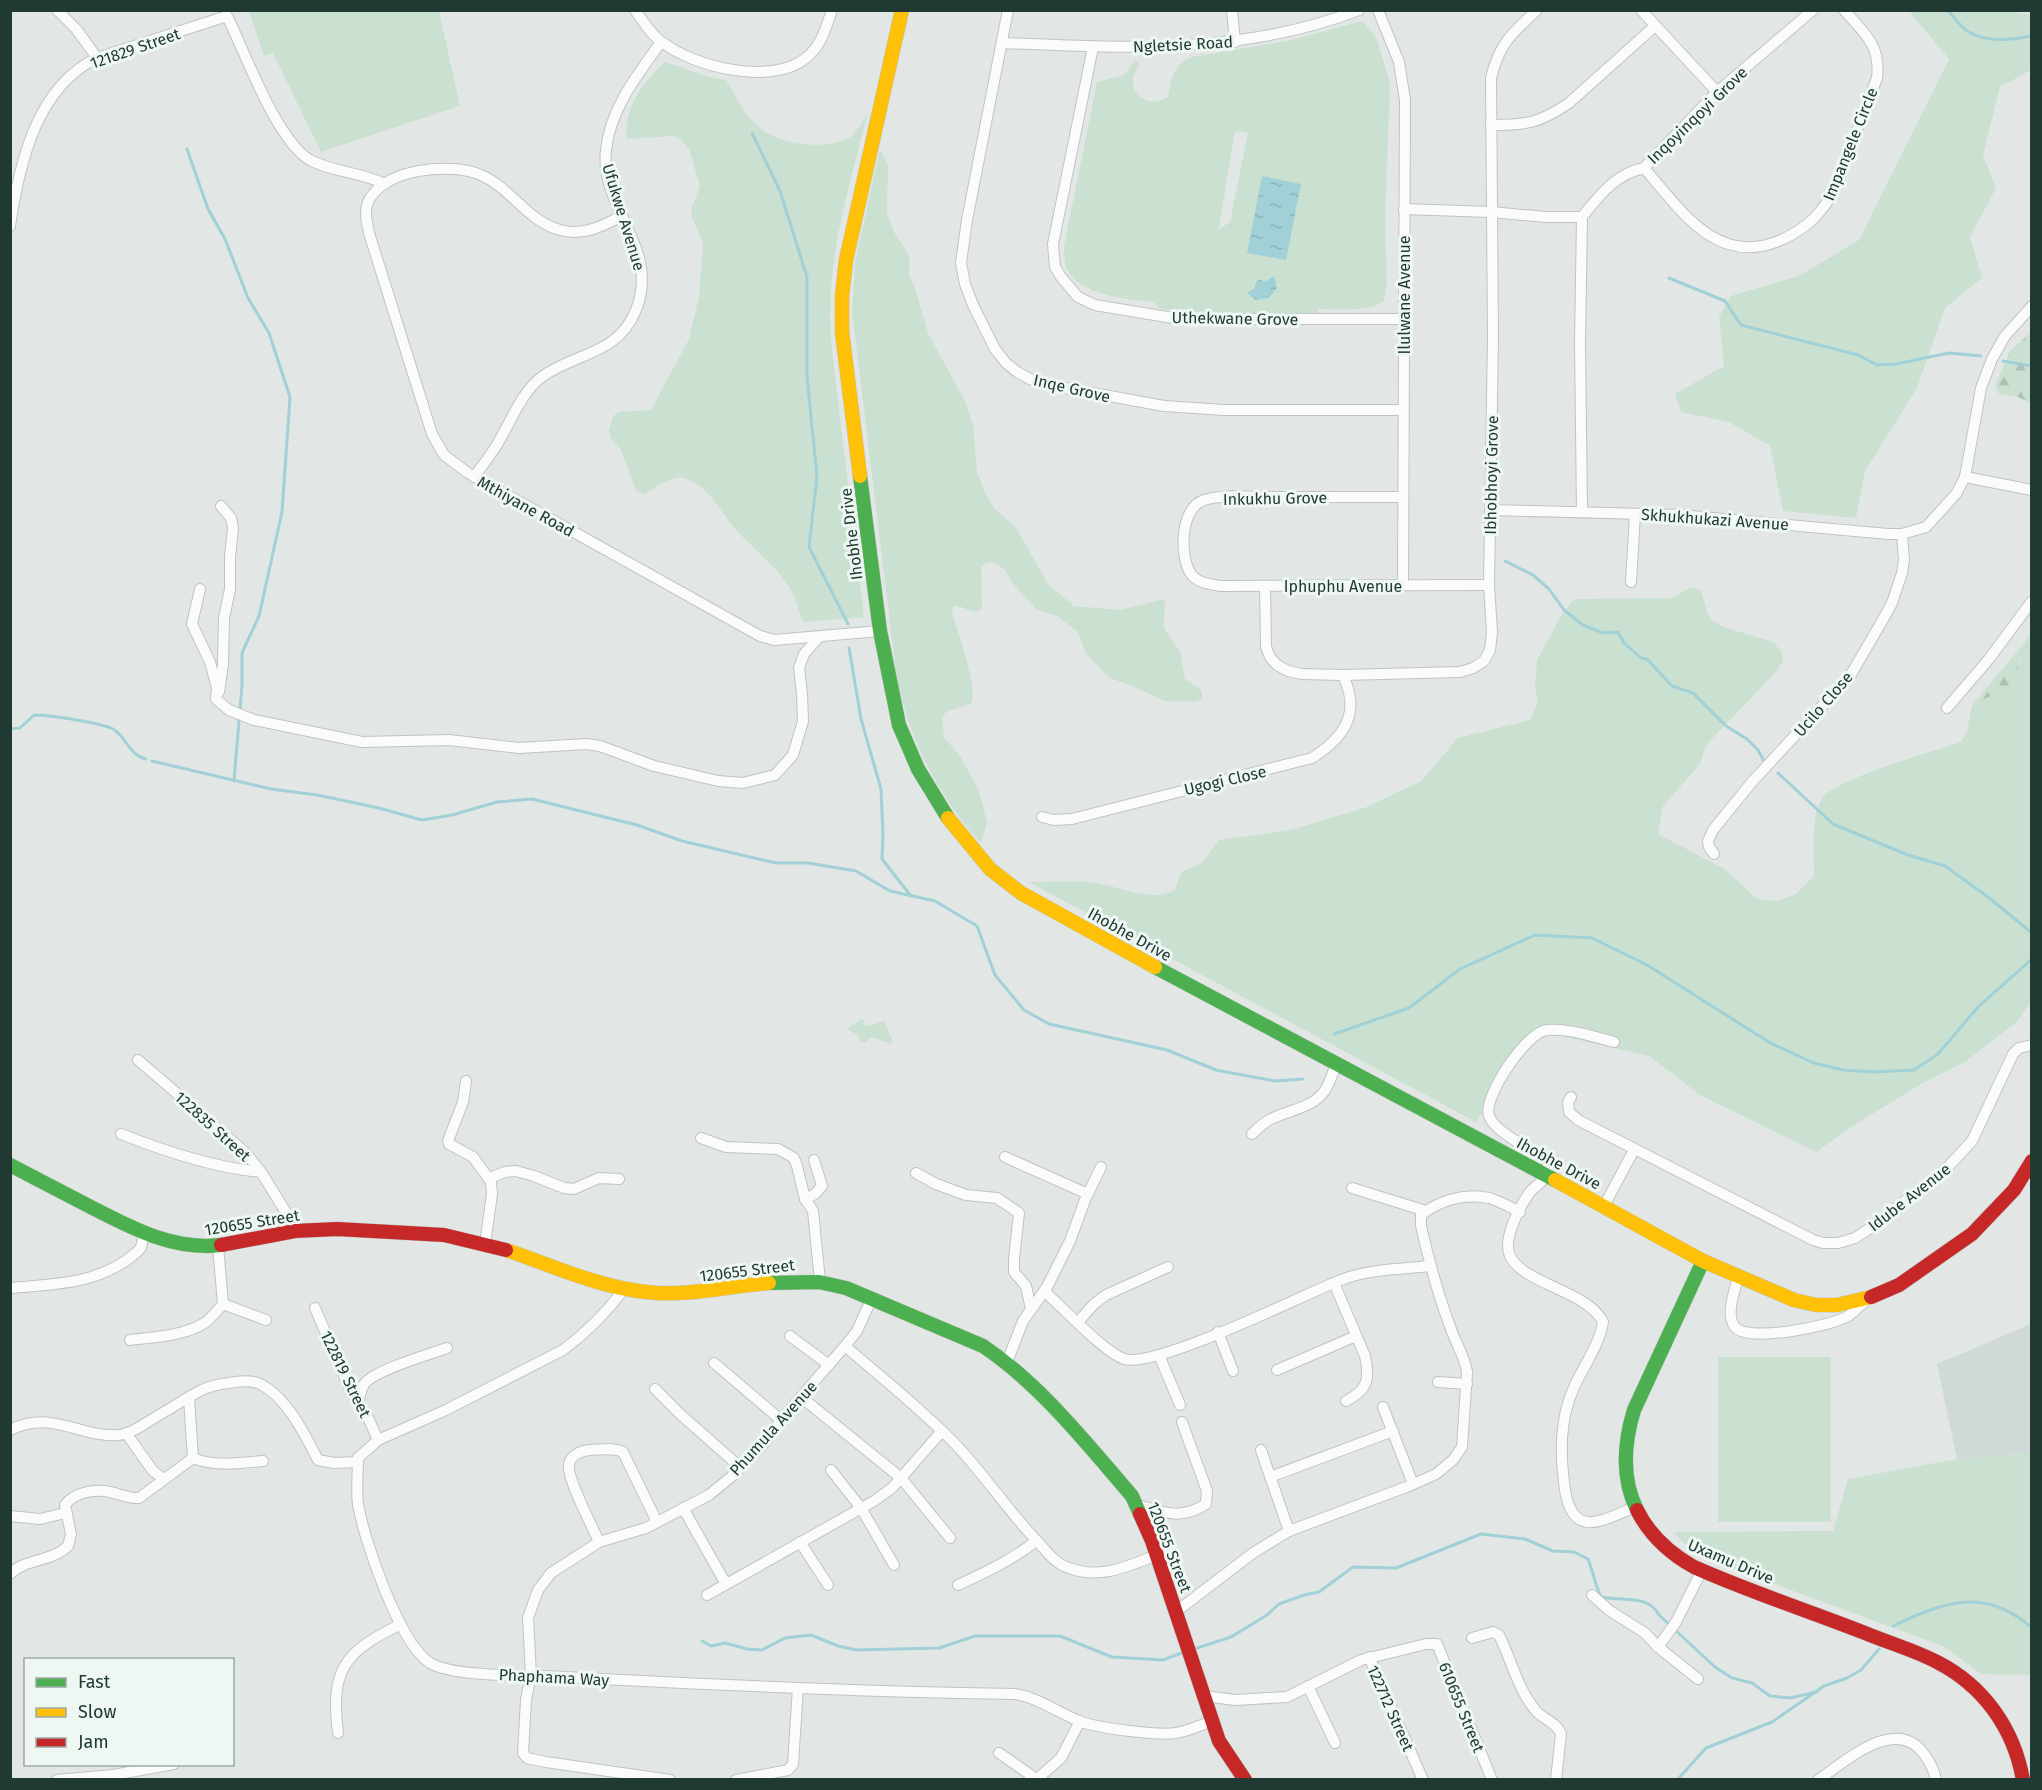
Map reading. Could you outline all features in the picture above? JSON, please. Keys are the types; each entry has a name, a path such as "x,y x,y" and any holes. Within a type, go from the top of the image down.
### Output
{"street":[{"path":"57,10 77,30 97,58"},
{"path":"635,10 661,42 695,59 720,68 744,71 778,69 801,62 815,50 825,32 832,10"},
{"name":"Ihobhe Drive","path":"902,10 850,243 842,296 843,341 880,631 899,725 918,770 942,810 990,869 1021,893 1336,1064 1547,1175 1703,1262 1786,1297 1816,1305 1837,1305 1868,1299 1899,1285 1972,1234 2027,1178 2031,1161"},
{"name":"Inqe Grove","path":"1008,10 967,220 961,263 964,284 973,305 995,349 1006,363 1023,375 1049,386 1164,406 1224,410 1402,410"},
{"path":"1232,10 1235,42"},
{"name":"Ngletsie Road","path":"1002,43 1093,47 1177,47 1235,42 1306,29 1359,10"},
{"name":"Ilulwane Avenue","path":"1378,10 1399,62 1404,85 1403,585"},
{"name":"Ibhobhoyi Grove","path":"1264,586 1266,647 1276,665 1288,671 1302,674 1344,675 1460,672 1484,661 1491,645 1492,632 1489,585 1491,78 1503,45 1537,10"},
{"path":"1641,10 1717,92"},
{"name":"Inqoyinqoyi Grove","path":"1582,217 1612,182 1631,170 1644,168 1717,92 1813,10"},
{"name":"Impangele Circle","path":"1644,168 1690,221 1728,244 1743,248 1759,247 1793,235 1809,224 1824,208 1833,191 1877,78 1875,47 1844,10"},
{"name":"121829 Street","path":"10,226 16,183 33,131 52,97 72,75 97,58 222,13 261,92 302,154 322,165 362,174 385,184"},
{"path":"1491,125 1538,121 1555,113 1655,26"},
{"name":"Ufukwe Avenue","path":"474,477 533,386 551,372 599,351 615,340 628,327 636,311 642,292 643,272 634,242 621,216 608,178 605,161 610,126 617,111 661,42"},
{"name":"Uthekwane Grove","path":"1093,47 1053,244 1055,267 1078,297 1095,305 1173,318 1404,320"},
{"path":"385,184 421,170 444,168 460,170 473,172 501,186 533,216 563,231 586,231 603,226 621,216"},
{"name":"Mthiyane Road","path":"385,184 367,203 366,221 432,434 444,455 474,477 751,632 774,640 880,631"},
{"path":"1404,209 1582,217 1582,512"},
{"path":"2031,306 2005,336 1992,358 1981,388 1965,477 2031,490"},
{"name":"Skhukhukazi Avenue","path":"1491,510 1680,515 1902,534 1926,526 1947,506 1965,477"},
{"name":"Inkukhu Grove","path":"1197,579 1191,574 1186,564 1185,525 1192,508 1203,500 1235,497 1402,497"},
{"path":"218,701 223,664 224,618 230,589 233,528 231,518 221,506"},
{"path":"1631,582 1635,514"},
{"name":"Ucilo Close","path":"1714,854 1708,841 1713,830 1752,782 1850,676 1892,603 1904,560 1902,534"},
{"name":"Iphuphu Avenue","path":"1197,579 1220,586 1489,585"},
{"path":"200,589 192,624 210,662 216,699 229,710 254,720 362,742 449,740 519,748 586,744 619,752 654,766 718,781 743,783 775,775 794,754 803,721 799,668 804,654 819,637"},
{"path":"1947,708 1989,659 2031,601"},
{"name":"Ugogi Close","path":"1041,817 1054,820 1072,819 1312,758 1328,748 1342,733 1351,699 1344,675"},
{"path":"1614,1042 1558,1030 1541,1031 1526,1044 1506,1071 1490,1098 1488,1114 1494,1125 1548,1162 1547,1175 1531,1191 1509,1236 1510,1257 1529,1273 1594,1311 1603,1322 1601,1333 1573,1388 1562,1429 1562,1464 1566,1498 1570,1510 1575,1517 1587,1522 1608,1518 1635,1506"},
{"name":"Idube Avenue","path":"1571,1097 1568,1102 1569,1112 1572,1115 1634,1150 1813,1240 1838,1243 1855,1238 1869,1229 1945,1170 1961,1154 1979,1130 2013,1054 2019,1048 2031,1045"},
{"name":"122835 Street","path":"138,1060 245,1152 261,1172 297,1230"},
{"path":"1252,1134 1262,1124 1273,1118 1319,1098 1327,1087 1336,1064"},
{"path":"466,1081 463,1102 451,1130 448,1144 472,1156 490,1178 492,1194 485,1244"},
{"path":"121,1134 150,1146 229,1168 261,1172"},
{"path":"701,1138 726,1147 778,1149 794,1158 805,1199 813,1211 820,1281"},
{"path":"1604,1206 1634,1150"},
{"path":"1005,1157 1088,1194"},
{"path":"805,1199 815,1194 822,1186 814,1160"},
{"name":"120655 Street","path":"10,1165 144,1234 168,1242 218,1246 297,1230 344,1229 441,1235 485,1244 624,1289 671,1294 701,1293 772,1282 820,1281 857,1291 871,1300 983,1346 1006,1362 1039,1393 1095,1453 1138,1505 1177,1611 1219,1741 1245,1779"},
{"path":"1006,1362 1023,1321 1044,1291 1070,1241 1101,1167"},
{"path":"490,1178 505,1172 516,1171 564,1188 574,1189 599,1178 619,1179"},
{"path":"916,1173 936,1184 966,1195 997,1198 1019,1213 1014,1272 1026,1286 1031,1309"},
{"path":"1352,1188 1426,1211"},
{"path":"1177,1611 1253,1553 1288,1531 1413,1484 1436,1474 1453,1460 1462,1447 1467,1384 1466,1362 1451,1331 1437,1291 1421,1226 1421,1215 1447,1201 1475,1197 1490,1198 1520,1212"},
{"path":"10,1288 77,1282 95,1276 136,1253 144,1234"},
{"path":"130,1340 165,1336 205,1323 223,1304 218,1246"},
{"name":"Uxamu Drive","path":"1703,1262 1629,1422 1624,1462 1629,1489 1644,1524 1660,1543 1680,1558 1702,1570 1936,1661 1956,1674 1975,1688 1996,1713 2017,1753 2023,1779"},
{"path":"1044,1291 1115,1354 1140,1360 1218,1332 1334,1283 1361,1275 1431,1266"},
{"path":"1078,1322 1094,1304 1106,1295 1168,1267"},
{"path":"1738,1277 1732,1318 1736,1327 1744,1333 1791,1331 1825,1325 1847,1316 1868,1299"},
{"path":"1334,1283 1365,1356 1367,1380 1364,1389 1346,1401"},
{"path":"10,1430 21,1425 51,1423 65,1424 105,1434 126,1433 203,1389 234,1382 259,1383 272,1392 298,1423 318,1460 334,1463 358,1462 358,1458 378,1440 446,1410 563,1350 580,1338 613,1304 624,1289"},
{"name":"Phumula Avenue","path":"670,1779 527,1758 524,1753 526,1700 531,1675 528,1618 538,1590 551,1573 599,1542 646,1528 709,1495 766,1441 781,1420 845,1346 857,1331 871,1300"},
{"path":"223,1304 266,1320"},
{"name":"122819 Street","path":"315,1308 351,1392 378,1440"},
{"path":"1218,1332 1233,1371"},
{"path":"790,1336 829,1365"},
{"path":"1277,1370 1356,1336"},
{"path":"845,1346 960,1449 999,1499 1051,1557 1066,1567 1089,1573 1103,1573 1115,1571 1157,1555"},
{"path":"358,1403 367,1381 394,1367 447,1348"},
{"path":"1159,1355 1180,1405"},
{"path":"714,1363 781,1420"},
{"path":"1438,1382 1467,1384"},
{"path":"655,1389 740,1467"},
{"path":"189,1398 193,1458"},
{"path":"801,1398 901,1478 950,1538"},
{"path":"1383,1407 1413,1484"},
{"path":"1138,1505 1164,1513 1181,1514 1197,1510 1206,1504 1207,1491 1182,1422"},
{"path":"707,1595 883,1494 901,1478 942,1431"},
{"path":"1270,1477 1393,1431"},
{"path":"126,1433 153,1471 164,1479"},
{"path":"599,1542 573,1486 569,1472 572,1458 586,1450 616,1449 623,1452 657,1522"},
{"path":"1261,1450 1288,1531"},
{"path":"193,1458 200,1461 223,1463 263,1461"},
{"path":"10,1574 23,1565 54,1555 68,1546 71,1534 65,1513 66,1503 78,1494 108,1492 131,1499 139,1498 193,1458"},
{"name":"Phaphama Way","path":"358,1462 358,1504 372,1561 401,1624 418,1652 428,1661 443,1669 507,1675 798,1688 1014,1694 1044,1703 1080,1721 1164,1734 1179,1733 1212,1721"},
{"path":"831,1470 861,1508 894,1565"},
{"path":"683,1508 726,1584"},
{"path":"10,1516 40,1519 65,1513"},
{"path":"958,1585 994,1569 1020,1554 1036,1541"},
{"path":"800,1542 828,1585"},
{"path":"1658,1647 1673,1626 1702,1570"},
{"path":"1592,1595 1610,1611 1645,1633 1658,1647 1698,1679"},
{"path":"338,1733 335,1709 337,1684 348,1661 361,1646 401,1624"},
{"path":"1472,1638 1493,1632 1499,1635 1528,1701 1539,1714 1559,1729 1561,1734 1556,1779"},
{"name":"122712 Street","path":"1423,1779 1369,1657 1426,1644"},
{"name":"610655 Street","path":"1426,1644 1437,1644 1492,1779"},
{"path":"1205,1695 1235,1700 1287,1697 1369,1657"},
{"path":"1308,1686 1335,1743"},
{"path":"736,1779 788,1770 793,1764 798,1688"},
{"path":"999,1753 1037,1779 1062,1758 1080,1721"},
{"path":"1818,1779 1875,1743 1891,1738 1904,1739 1919,1747 1930,1763 1936,1779"},
{"path":"57,1779 112,1775 163,1766"}],"shaded area":[{"path":"2031,1324 2031,1453 1957,1459 1937,1364"}],"green space":[{"path":"249,11 439,11 460,106 321,152 273,53 264,56"},
{"path":"1909,11 2012,11 2031,15 2031,70 2000,87 1983,155 1996,188 1970,237 1982,278 1945,308 1917,388 1865,471 1856,518 1783,511 1770,446 1729,422 1681,412 1675,394 1724,366 1719,317 1731,296 1801,275 1859,240 1949,59"},
{"path":"1362,21 1376,37 1390,83 1385,224 1387,285 1384,301 1361,309 1318,309 1318,314 1214,314 1160,309 1155,303 1094,291 1074,278 1066,267 1064,246 1097,82 1124,75 1135,60 1140,63 1133,77 1133,88 1144,99 1157,101 1168,97 1172,78 1177,68 1185,60 1292,40","holes":["1235,131 1248,133 1230,222 1215,232 1219,228"]},
{"path":"665,62 709,77 726,80 755,124 769,135 780,139 817,145 841,141 853,135 867,115 839,231 831,289 830,319 864,617 803,622 794,596 786,583 736,530 708,493 693,482 679,478 669,480 643,494 636,490 620,448 610,438 609,431 613,416 620,412 651,410 689,339 699,296 703,244 691,215 700,186 689,149 680,139 673,136 627,139 628,116 636,96"},
{"path":"880,149 888,165 887,213 894,232 909,255 909,275 928,333 966,403 973,425 977,472 987,497 995,509 1015,526 1048,584 1074,606 1120,610 1165,599 1164,628 1180,652 1185,679 1202,691 1202,698 1197,702 1164,701 1133,686 1109,678 1086,654 1078,632 1057,616 1037,610 1014,585 1004,569 992,562 986,563 981,567 982,608 977,612 954,606 952,612 970,673 973,696 971,704 946,712 942,718 944,737 960,756 979,791 987,823 981,843 952,806 928,767 910,725 897,680 852,311 855,262"},
{"path":"2031,332 2031,403 2018,397 1999,394 1995,386 2010,351"},
{"path":"1691,587 1701,590 1708,615 1712,620 1723,627 1773,642 1782,652 1783,661 1776,672 1706,745 1700,764 1663,806 1658,834 1725,869 1757,899 1777,901 1796,894 1814,876 1813,836 1816,816 1822,799 1830,791 1864,775 1961,742 1967,731 1972,705 2015,679 2018,664 2031,655 2031,1001 2018,1021 1965,1062 1921,1084 1816,1152 1700,1095 1649,1056 1548,1033 1540,1036 1530,1046 1476,1122 1029,882 1089,882 1143,894 1165,894 1175,890 1181,872 1202,863 1219,840 1291,830 1367,807 1421,781 1458,738 1530,720 1538,701 1535,686 1537,660 1561,616 1574,599 1671,598"},
{"path":"2031,635 2031,655 2019,661 2015,679 2010,686 1972,705"},
{"path":"862,1019 863,1025 868,1026 884,1021 892,1044 871,1037 865,1043 860,1042 859,1036 847,1029"},
{"path":"1718,1357 1831,1357 1831,1522 1718,1522"},
{"path":"2031,1453 2031,1675 1981,1674 1945,1647 1707,1559 1685,1544 1674,1532 1833,1531 1848,1479 1957,1459"}],"water":[{"path":"1262,176 1301,184 1286,260 1247,253"},
{"path":"1274,276 1277,288 1269,298 1256,300 1247,293 1255,288 1258,280 1266,281"}],"waterway":[{"path":"1947,10 1967,31 1974,35 1990,39 2032,36"},
{"path":"752,133 780,191 807,277 807,377 817,476 809,547 848,624"},
{"path":"187,149 208,209 225,239 248,298 269,333 290,397 282,512 259,616 242,653 242,685 234,781"},
{"path":"1669,278 1725,301 1741,325 1858,355 1877,365 1896,364 1949,353 1981,356"},
{"path":"2003,361 2032,366"},
{"path":"1505,561 1533,575 1549,589 1564,610 1583,625 1603,633 1618,632 1624,643 1641,658 1647,659 1672,686 1693,693 1726,726 1747,739 1758,750 1764,761"},
{"path":"849,648 861,719 881,789 882,859 911,896"},
{"path":"10,729 20,728 34,715 90,722 116,731 136,754 146,759"},
{"path":"152,761 271,789 317,795 379,808 422,820 452,815 497,802 532,799 637,825 682,841 776,863 808,863 856,871 890,891 935,901 977,926 995,975 1024,1010 1049,1024 1167,1050 1216,1070 1275,1081 1303,1079"},
{"path":"1778,773 1833,824 1908,855 1945,866 2032,933"},
{"path":"1334,1034 1409,1008 1460,969 1535,935 1592,938 1647,965 1772,1044 1814,1063 1843,1070 1873,1072 1914,1070 1938,1054 1978,1007 2032,959"},
{"path":"1194,1649 1231,1637 1267,1615 1279,1604 1319,1592 1353,1567 1396,1568 1481,1534 1525,1539 1553,1551 1574,1552 1588,1559 1601,1597 1641,1601 1648,1604 1715,1667 1732,1678 1752,1683 1770,1696 1790,1698 1816,1692"},
{"path":"1893,1626 1930,1610 1964,1602 1998,1607 2015,1615 2032,1628"},
{"path":"702,1641 711,1646 725,1643 747,1649 762,1650 785,1638 811,1635 838,1646 857,1650 939,1648 975,1636 1060,1636 1112,1657 1163,1660 1184,1652"},
{"path":"1677,1780 1706,1748 1772,1722 1824,1686 1861,1670 1879,1649"}],"traffic: fast":[{"path":"860,476 880,631 899,725 918,769 948,818"},
{"path":"1155,967 1555,1180"},
{"path":"10,1165 117,1221 150,1235 185,1244 221,1245"},
{"path":"1637,1510 1626,1473 1626,1448 1634,1410 1703,1261"},
{"path":"769,1283 819,1282 846,1288 983,1346 1024,1379 1062,1416 1132,1496 1140,1514"}],"traffic: slow":[{"path":"860,476 842,332 842,296 846,260 902,10"},
{"path":"948,818 990,869 1021,893 1155,967"},
{"path":"1555,1180 1703,1261 1794,1300 1816,1305 1837,1305 1871,1297"},
{"path":"506,1250 575,1275 646,1292 692,1292 769,1283"}],"traffic: jam":[{"path":"1871,1297 1899,1285 1972,1234 2014,1190 2032,1161"},
{"path":"221,1245 295,1231 337,1229 444,1235 506,1250"},
{"path":"1637,1510 1661,1543 1694,1567 1919,1654 1954,1672 1969,1683 1994,1711 2012,1743 2023,1780"},
{"path":"1140,1514 1152,1541 1219,1741 1245,1780"}]}
